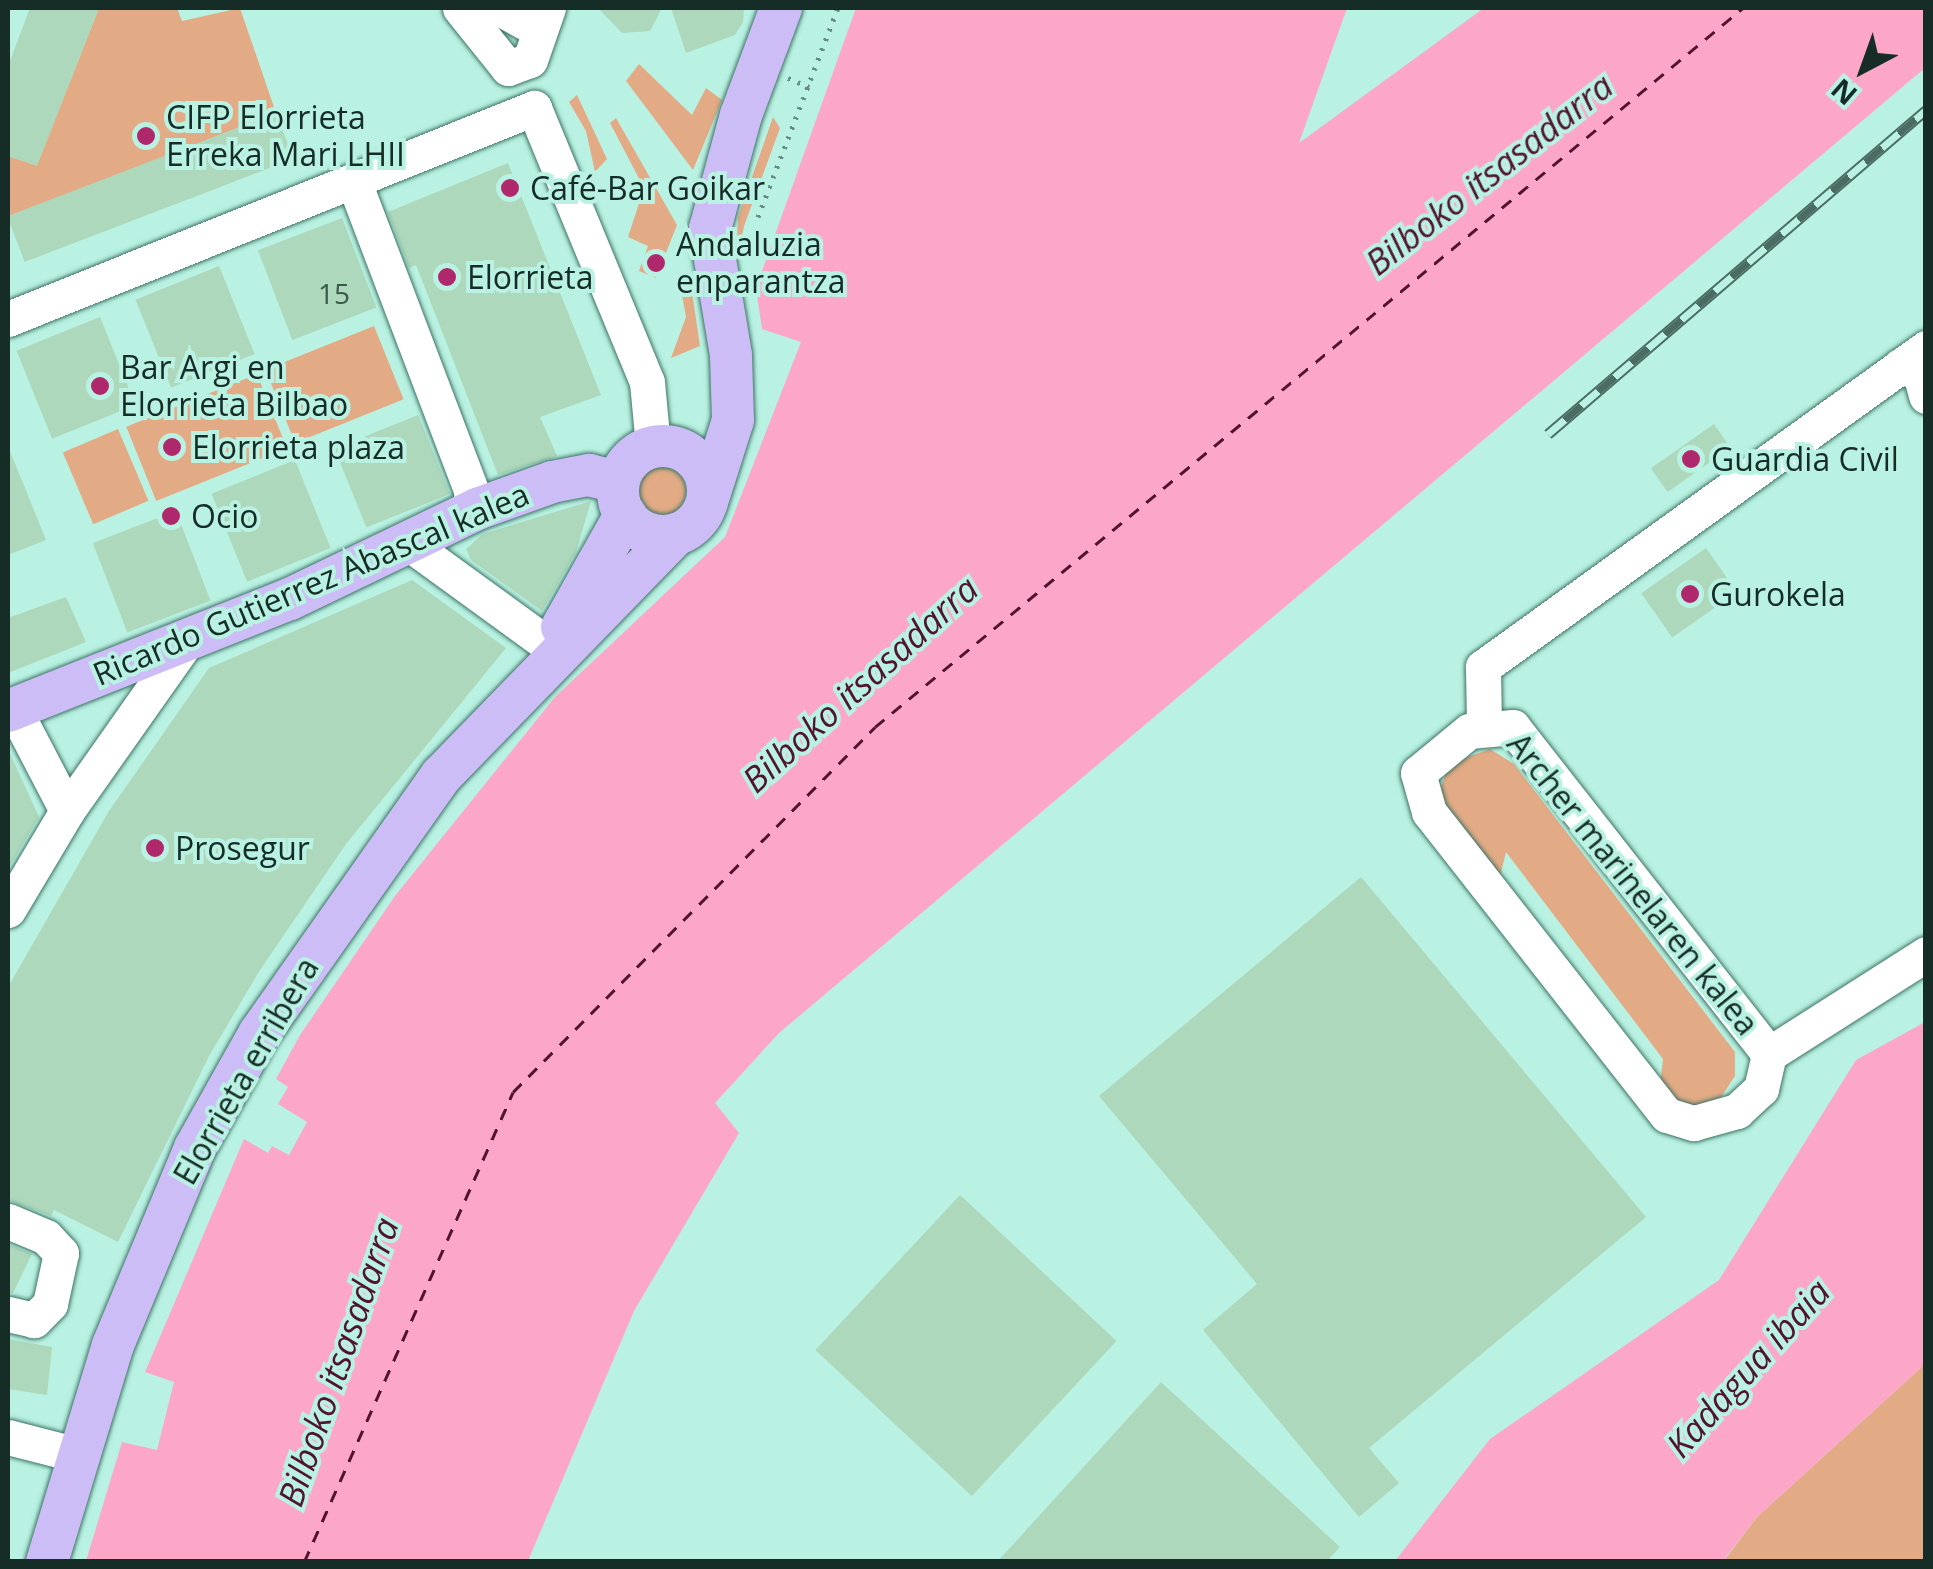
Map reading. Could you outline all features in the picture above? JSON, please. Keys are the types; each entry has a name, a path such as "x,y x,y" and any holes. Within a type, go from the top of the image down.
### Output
{"main road":[{"path":"519,689 676,534 701,516 707,502 733,404 710,230 741,115 781,8"},
{"path":"519,689 550,646 621,498 630,459 653,447 683,450 695,460 708,486 707,502"},
{"name":"Ricardo Gutierrez Abascal kalea","path":"11,710 135,680 190,638 411,544 468,513 552,482 589,476 621,498"},
{"path":"621,498 647,533 676,534"},
{"name":"Elorrieta erribera","path":"47,1562 113,1345 175,1195 259,1034 386,848 519,689"}],"street":[{"path":"460,8 508,68 530,60 549,15"},
{"path":"499,8 549,15"},
{"path":"549,15 534,108 646,382 653,447"},
{"path":"8,319 534,108"},
{"path":"354,182 472,493 468,513"},
{"path":"1484,725 1483,667 1911,372"},
{"path":"411,544 550,646"},
{"path":"8,910 67,810 135,680"},
{"path":"11,710 67,810"},
{"name":"Archer marinelaren kalea","path":"1770,1054 1513,727 1484,725 1418,773 1421,799 1652,1104 1694,1124 1717,1121 1752,1100 1770,1054 1926,954"},
{"path":"8,1221 46,1237 61,1253 50,1304 34,1320 8,1314"},
{"path":"8,1437 78,1456"}],"path":[{"path":"758,218 838,8"},
{"path":"784,77 809,87"}],"shaded area":[{"path":"99,8 177,8 182,21 240,8 276,113 8,218 8,156 37,165"},
{"path":"639,64 692,115 706,88 722,100 693,170 626,81"},
{"path":"577,95 607,159 595,172 586,131 569,102"},
{"path":"773,117 780,128 744,226 736,270 738,217"},
{"path":"616,118 677,225 656,278 639,271 648,246 628,237 644,188 610,123"},
{"path":"689,272 700,346 671,358 686,317 678,273"},
{"path":"374,326 404,399 295,443 266,370"},
{"path":"257,374 287,448 156,501 126,427"},
{"path":"118,429 148,501 93,524 63,452"},
{"path":"662,467 679,474 686,491 679,508 662,515 645,508 638,491 645,474"},
{"path":"1490,749 1514,764 1735,1052 1735,1076 1719,1100 1688,1107 1659,1093 1663,1059 1506,852 1498,885 1446,817 1439,793 1449,764"},
{"path":"1925,1364 1925,1561 1723,1562 1757,1517"}],"water":[{"name":"Bilboko itsasadarra","path":"856,8 1347,8 1299,143 1484,8 1925,8 1925,68 779,1033 715,1103 739,1133 634,1311 528,1561 86,1561 122,1442 157,1450 174,1382 145,1372 244,1139 268,1153 272,1146 289,1155 307,1122 278,1104 288,1087 276,1079 300,1035 395,896 555,697 725,537 801,342 762,329 756,288"},
{"name":"Kadagua ibaia","path":"1925,1022 1925,1364 1757,1517 1723,1561 1395,1561 1490,1439 1719,1280 1856,1060"}],"building":[{"path":"30,8 99,8 37,166 8,156 8,66"},
{"path":"598,8 662,8 650,31 622,33"},
{"path":"671,8 744,8 743,22 735,35 686,53"},
{"path":"276,113 294,159 25,262 8,216"},
{"path":"508,163 601,395 540,417 557,456 498,475 416,265 409,268 388,212"},
{"path":"342,218 376,308 292,340 258,250"},
{"path":"219,266 255,354 171,388 136,300"},
{"path":"100,317 136,405 52,439 17,351"},
{"path":"418,415 450,494 366,528 335,449"},
{"name":"Guardia Civil","path":"1714,424 1731,448 1668,492 1651,468"},
{"path":"8,446 46,540 8,555"},
{"path":"295,460 331,548 247,582 212,494"},
{"path":"591,501 576,552 542,611 471,560 466,549 483,534"},
{"path":"176,511 210,601 127,633 93,543"},
{"name":"Gurokela","path":"1706,548 1737,592 1672,638 1641,593"},
{"path":"412,580 506,648 346,844 260,970 209,1056 118,1242 54,1210 51,1216 8,1200 8,987 109,811 209,668"},
{"path":"66,597 86,642 8,673 8,618"},
{"path":"8,749 39,817 8,869"},
{"path":"1361,877 1646,1217 1369,1448 1399,1483 1359,1517 1203,1330 1257,1284 1099,1096"},
{"path":"960,1195 1117,1341 972,1496 815,1350"},
{"path":"8,1244 32,1254 13,1293 8,1293"},
{"path":"8,1339 52,1347 47,1395 8,1389"},
{"path":"1161,1382 1340,1547 1326,1562 997,1562"}],"ferry route":[{"path":"304,1562 513,1092 875,727 1743,8"}],"railway":[{"path":"1548,434 1926,110"}],"place":[{"name":"CIFP Elorrieta Erreka Mari LHII","path":"146,136"},
{"name":"Café-Bar Goikar","path":"510,188"},
{"name":"Andaluzia enparantza","path":"656,263"},
{"name":"Elorrieta","path":"447,277"},
{"name":"Bar Argi en Elorrieta Bilbao","path":"100,386"},
{"name":"Elorrieta plaza","path":"172,447"},
{"name":"Guardia Civil","path":"1691,459"},
{"name":"Ocio","path":"171,516"},
{"name":"Gurokela","path":"1690,594"},
{"name":"Prosegur","path":"155,848"}]}
